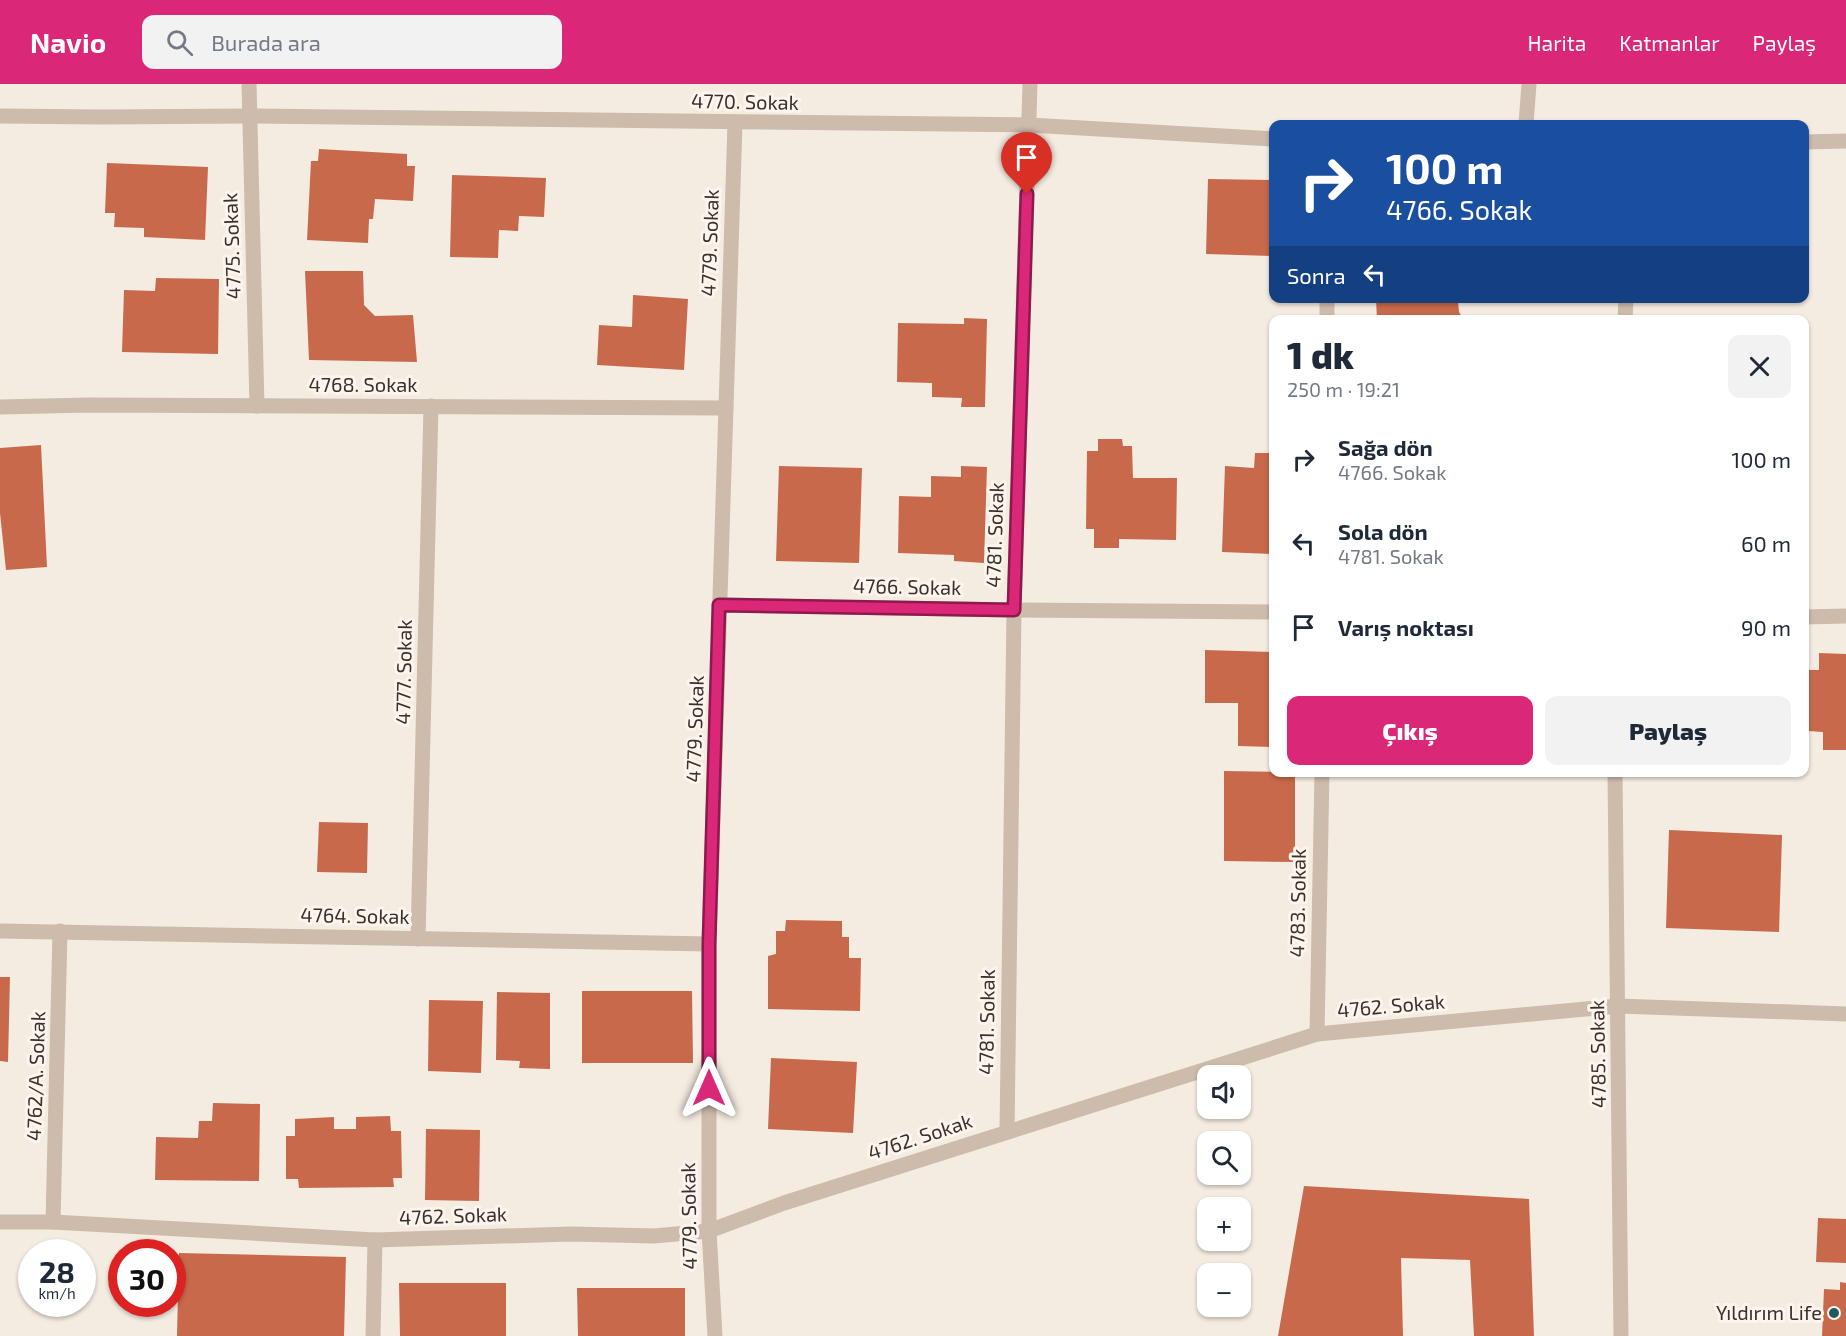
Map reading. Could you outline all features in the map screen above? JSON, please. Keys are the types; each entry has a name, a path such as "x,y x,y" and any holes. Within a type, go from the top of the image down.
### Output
{"street":[{"name":"4775. Sokak","path":"249,84 257,406"},
{"name":"4781. Sokak","path":"1007,1132 1014,610 1030,84"},
{"path":"1526,120 1530,84"},
{"name":"4770. Sokak","path":"0,116 249,116 1029,125 1269,139"},
{"name":"4779. Sokak","path":"715,1336 709,1231 709,944 735,123"},
{"path":"1809,142 1846,141"},
{"name":"4768. Sokak","path":"0,407 89,405 726,408"},
{"name":"4777. Sokak","path":"418,939 431,406"},
{"name":"4766. Sokak","path":"719,605 1269,612"},
{"path":"1809,617 1846,616"},
{"name":"4783. Sokak","path":"1317,1034 1322,777"},
{"name":"4785. Sokak","path":"1615,777 1621,1336"},
{"name":"4764. Sokak","path":"0,931 709,944"},
{"name":"4762/A. Sokak","path":"53,1222 60,931"},
{"name":"4762. Sokak","path":"0,1222 53,1222 375,1239 571,1234 654,1236 709,1231 784,1203 1317,1034 1618,1006 1846,1014"},
{"path":"373,1336 375,1239"}],"building":[{"path":"319,149 407,154 407,166 415,166 413,201 375,199 373,219 369,219 368,243 307,240 311,161 318,161"},
{"path":"107,163 208,167 205,240 144,237 144,228 114,227 115,213 105,213"},
{"path":"452,175 546,178 544,217 519,216 518,231 499,230 498,258 450,257"},
{"path":"1208,179 1269,180 1269,256 1206,254"},
{"path":"305,271 363,271 364,305 375,316 413,315 417,362 309,360"},
{"path":"156,278 219,279 218,354 122,352 124,290 155,291"},
{"path":"633,295 688,299 684,370 597,365 599,325 632,327"},
{"path":"1376,303 1458,303 1461,315 1377,315"},
{"path":"964,318 987,319 985,407 961,407 962,398 932,397 932,383 897,382 898,323 964,324"},
{"path":"1098,439 1122,439 1123,446 1132,446 1133,478 1177,478 1176,540 1119,539 1119,548 1094,548 1094,529 1086,529 1087,451 1098,451"},
{"path":"41,445 47,567 6,570 0,513 0,448"},
{"path":"1255,453 1269,453 1269,554 1222,552 1225,466 1254,468"},
{"path":"779,466 862,468 859,563 776,561"},
{"path":"961,466 987,467 984,563 954,561 954,555 898,553 899,496 931,497 931,476 961,477"},
{"path":"1205,650 1269,652 1269,747 1238,746 1238,703 1205,703"},
{"path":"1819,653 1846,654 1846,750 1823,750 1823,732 1809,731 1809,670 1819,670"},
{"path":"1224,771 1269,772 1269,777 1295,777 1295,862 1224,861"},
{"path":"319,822 368,823 367,873 317,872"},
{"path":"1669,830 1782,835 1779,932 1666,928"},
{"path":"786,920 842,921 842,937 849,937 849,958 861,958 860,1011 768,1009 768,956 776,954 776,931 785,931"},
{"path":"0,977 10,977 8,1062 0,1061"},
{"path":"582,991 692,991 693,1063 582,1063"},
{"path":"497,992 550,993 550,1069 519,1068 520,1061 496,1060"},
{"path":"429,1000 483,1001 481,1073 428,1071"},
{"path":"771,1058 857,1062 853,1133 768,1129"},
{"path":"213,1103 260,1104 259,1181 155,1180 156,1137 198,1138 199,1121 212,1121"},
{"path":"390,1116 391,1131 401,1131 402,1178 393,1178 394,1187 299,1188 298,1179 286,1179 286,1136 295,1136 295,1119 334,1117 334,1129 356,1129 356,1117"},
{"path":"426,1129 480,1130 479,1201 425,1200"},
{"path":"1304,1186 1529,1199 1534,1336 1474,1336 1470,1260 1401,1258 1403,1336 1278,1336"},
{"path":"1818,1218 1846,1219 1846,1263 1816,1262"},
{"path":"186,1253 346,1257 344,1336 177,1336 177,1317 186,1317"},
{"name":"Yıldırım Life","path":"1840,1282 1846,1283 1846,1336 1822,1336 1824,1289 1840,1290"},
{"path":"399,1283 506,1283 506,1336 400,1336"},
{"path":"577,1288 685,1288 685,1336 578,1336"}],"place":[{"name":"Yıldırım Life","path":"1834,1313"}],"route":[{"path":"709,1088 709,944 719,605 1014,610 1027,194"}]}
